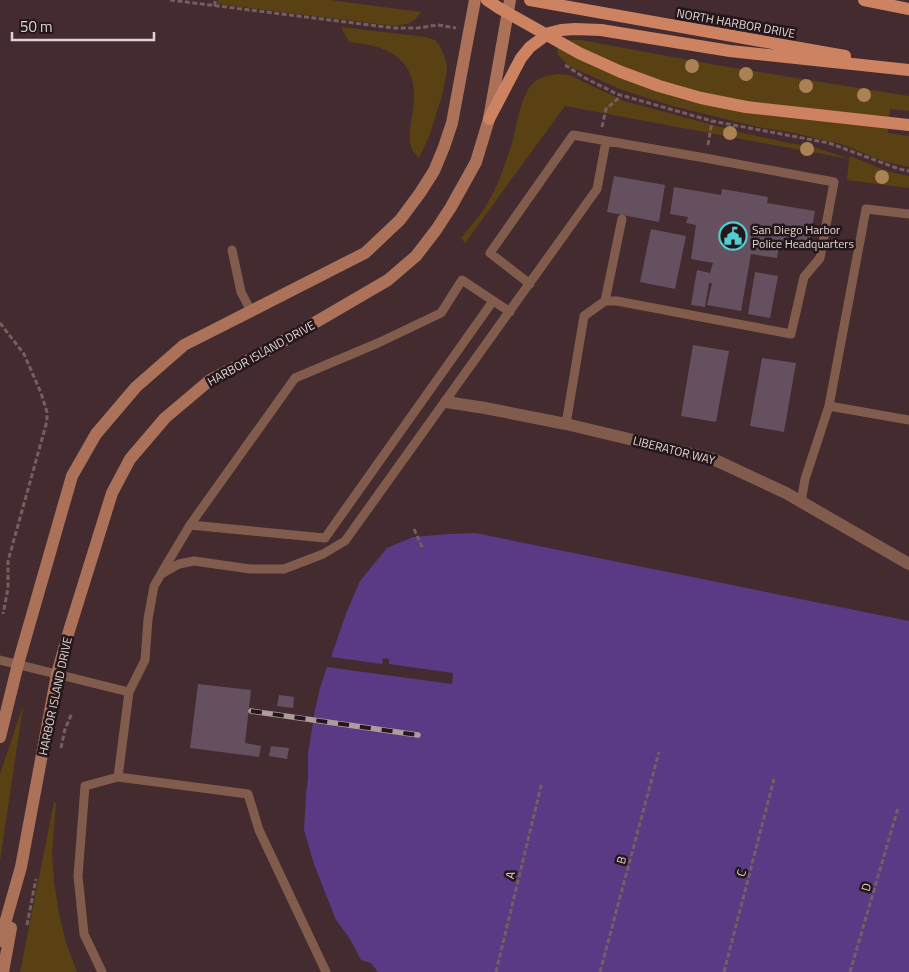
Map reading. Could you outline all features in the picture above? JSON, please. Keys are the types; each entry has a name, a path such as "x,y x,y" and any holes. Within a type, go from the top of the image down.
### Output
{"main road":[{"path":"487,0 579,53 621,72 659,86 701,98 746,107 909,125"},
{"name":"NORTH HARBOR DRIVE","path":"530,0 909,69"},
{"path":"864,0 909,9"},
{"path":"489,119 521,58 530,47 549,34 561,30 602,30 730,51 909,69"}],"street":[{"path":"0,737 18,664 72,476 96,434 136,387 184,345 364,253 400,220 420,194 434,171 444,147 452,123 475,0"},
{"name":"HARBOR ISLAND DRIVE","path":"0,941 21,867 57,674 112,494 130,459 165,418 210,380 268,350 388,280 416,256 451,208 476,162 489,119 510,0"},
{"name":"LIBERATOR WAY","path":"446,402 566,424 713,459 786,493 909,564"},
{"path":"3,972 21,867"}],"lane":[{"path":"530,284 490,252 573,135 834,182 820,258 804,277 791,334 617,301 606,301 584,316 566,424"},
{"path":"161,574 178,564 194,561 250,569 284,569 323,554 346,542 597,189 606,141"},
{"path":"801,502 805,480 829,406 866,208 909,214"},
{"path":"606,301 622,219"},
{"path":"232,250 241,292 251,312"},
{"path":"118,777 129,692 145,660 148,619 154,586 190,525 295,378 378,343 441,313 462,280 510,312"},
{"path":"190,525 325,538 493,301"},
{"path":"829,406 909,420"},
{"path":"0,660 129,692"},
{"path":"102,972 84,934 78,876 85,786 118,777 248,794 259,830 326,972"}],"path":[{"path":"170,0 394,28 446,26"},
{"path":"215,6 216,0"},
{"path":"605,113 606,109 622,95"},
{"path":"710,133 712,121"},
{"path":"0,323 24,354 48,412 8,561 6,610 3,614"},
{"path":"414,529 423,549"},
{"name":"B","path":"600,972 658,752"},
{"name":"C","path":"724,972 774,779"},
{"name":"A","path":"496,972 542,782"},
{"name":"D","path":"850,972 898,808"}],"shaded area":[{"path":"218,0 330,0 421,12 410,23 395,26 218,4"},
{"path":"341,27 426,37 435,40 440,46 447,69 443,92 429,137 419,158 410,144 414,99 410,73 404,63 386,50 375,46 349,42"},
{"path":"567,40 581,40 716,65 909,96 909,111 890,109 888,133 909,136 909,167 883,161 841,144 758,127 673,106 622,90 569,66 558,55 557,46"},
{"path":"559,74 569,75 624,101 739,132 814,147 849,159 565,106 465,243 461,238 484,208 500,178 529,88 542,77"},
{"path":"850,156 909,176 909,188 847,180"},
{"path":"443,523 909,618 909,972 361,972 327,920 297,825 310,705 331,626 384,541"},
{"path":"23,706 0,861 0,774"},
{"path":"54,802 56,803 52,853 54,881 66,943 77,972 20,972"}],"pier":[{"path":"443,520 909,615 909,621 475,533 413,537 387,548 360,581 331,657 382,664 383,658 389,659 389,664 453,673 452,684 327,667 320,688 308,754 304,830 314,864 336,920 350,939 361,960 371,963 378,972 358,972 325,921 294,826 308,705 329,625 349,579 382,539 414,527"}],"building":[{"path":"614,176 665,185 659,222 607,212"},
{"path":"674,187 721,195 722,189 768,197 767,203 815,211 808,250 779,245 777,258 751,254 741,311 707,305 712,283 709,283 705,307 691,305 697,270 710,273 713,263 691,259 696,225 686,223 688,217 670,214"},
{"path":"651,229 686,236 675,289 640,282"},
{"path":"755,272 778,276 770,318 748,314"},
{"path":"693,345 729,351 716,422 681,416"},
{"path":"762,358 796,363 784,432 750,426"},
{"path":"198,684 251,690 245,743 261,746 259,757 190,748"},
{"path":"279,695 294,697 293,708 277,706"},
{"path":"271,746 289,748 287,759 269,756"}],"railway":[{"path":"251,711 418,735"}],"place":[{"name":"San Diego Harbor Police Headquarters","path":"733,236"}]}
